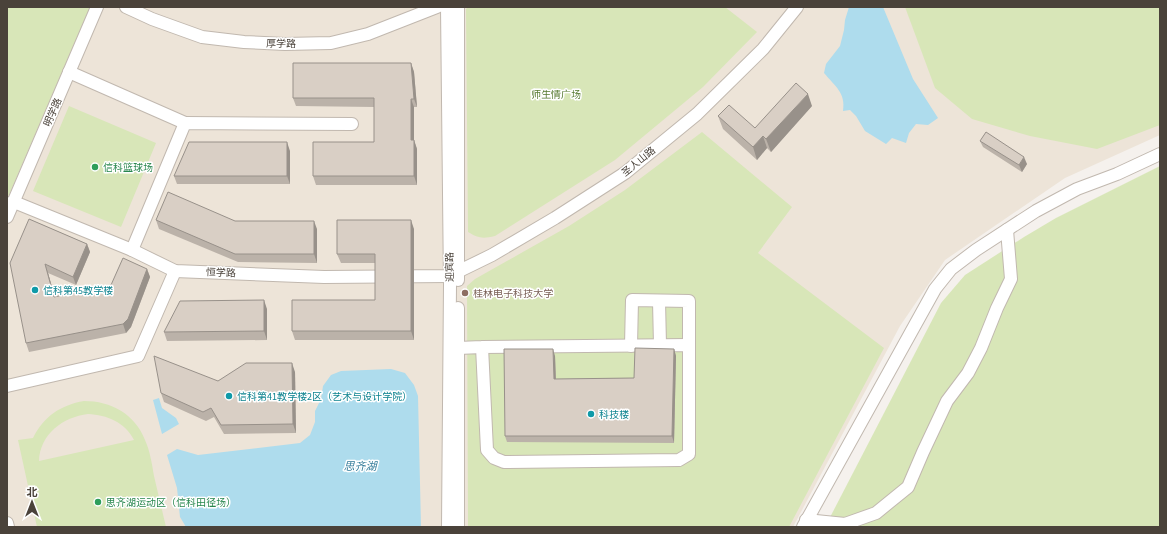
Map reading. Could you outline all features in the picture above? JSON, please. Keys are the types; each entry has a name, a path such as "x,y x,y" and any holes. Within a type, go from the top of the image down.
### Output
{"street":[{"name":"明学路","path":"7,217 10,203 97,7"},
{"name":"厚学路","path":"126,7 152,20 202,37 244,42 285,44 331,43 368,34 437,7"},
{"name":"迎宾路","path":"447,7 453,275 458,348 458,527"},
{"name":"迎宾路","path":"448,527 458,7"},
{"name":"圣人山路","path":"453,275 555,218 625,173 697,114 763,49 797,7"},
{"path":"69,72 185,123 352,124"},
{"path":"132,250 185,123"},
{"path":"1007,230 1011,279 997,308 981,348 968,373 947,401 922,452 908,487 876,512 845,524 804,524 941,280 951,269 1007,230 1060,198 1160,154"},
{"name":"恒学路","path":"10,203 132,250 175,271 324,277 453,275"},
{"path":"7,386 138,356 175,271"},
{"path":"482,348 487,450 494,458 504,462 679,460 689,454 689,301 632,300 631,346"},
{"path":"659,301 660,345"},
{"path":"458,348 689,345"},
{"path":"7,523 8,527"}],"shaded area":[{"name":"桂林电子科技大学","path":"7,7 1160,7 1160,135 1065,178 945,260 900,326 793,527 7,527"}],"green space":[{"path":"7,7 90,7 9,195 7,196"},
{"name":"师生情广场","path":"468,7 725,7 757,32 703,87 615,160 495,236 480,237 468,232 466,9"},
{"path":"905,7 1160,7 1160,125 1097,149 1030,136 972,119 935,88"},
{"name":"信科篮球场","path":"69,106 156,143 121,227 33,191"},
{"path":"702,132 792,207 758,253 884,348 789,527 468,527 467,286 475,279 569,226 625,190"},
{"path":"1160,166 1160,527 825,527 941,303 965,275 1056,218"},
{"name":"思齐湖运动区（信科田径场）","path":"84,401 104,403 113,406 128,416 141,431 151,458 166,527 37,527 18,440 33,438 42,424 54,413 68,405","holes":["88,414 109,418 120,424 126,428 134,440 39,461 40,451 48,435 54,428 79,416"]}],"water":[{"path":"849,7 883,7 913,79 938,118 928,125 916,124 909,133 906,143 892,138 886,144 865,131 856,116 850,110 843,111 843,99 839,90 824,73 826,64 840,46"},
{"name":"思齐湖","path":"391,369 405,373 414,385 418,396 421,527 186,527 180,517 177,488 167,455 177,449 198,455 300,443 310,435 315,422 315,411 321,399 323,386 331,375 341,371"},
{"path":"159,398 162,408 176,418 179,424 162,434 153,400"}],"building":[{"path":"293,63 411,63 414,99 411,99 411,140 414,140 414,176 313,176 313,142 374,142 374,98 293,98"},
{"path":"796,83 808,94 766,139 763,136 753,147 718,116 729,105 755,128"},
{"path":"986,132 1024,157 1019,165 980,141"},
{"path":"189,142 287,142 287,176 174,176"},
{"path":"168,192 235,221 314,221 314,254 235,254 156,220"},
{"name":"信科第45教学楼","path":"29,219 87,244 73,277 45,264 54,297 111,285 123,258 147,269 128,319 123,324 26,343 10,263"},
{"path":"337,220 411,220 411,331 292,331 292,300 375,300 375,254 337,254"},
{"path":"264,300 264,331 164,332 180,301"},
{"name":"科技楼","path":"635,348 674,349 672,436 505,436 504,349 553,349 554,379 634,378"},
{"name":"信科第41教学楼2区（艺术与设计学院）","path":"154,356 218,381 246,363 292,363 293,424 221,425 211,408 203,412 161,393"}],"place":[{"name":"信科篮球场","path":"95,167"},
{"name":"信科第45教学楼","path":"35,290"},
{"name":"桂林电子科技大学","path":"465,293"},
{"name":"信科第41教学楼2区（艺术与设计学院）","path":"229,396"},
{"name":"科技楼","path":"591,414"},
{"name":"思齐湖运动区（信科田径场）","path":"98,502"}]}
